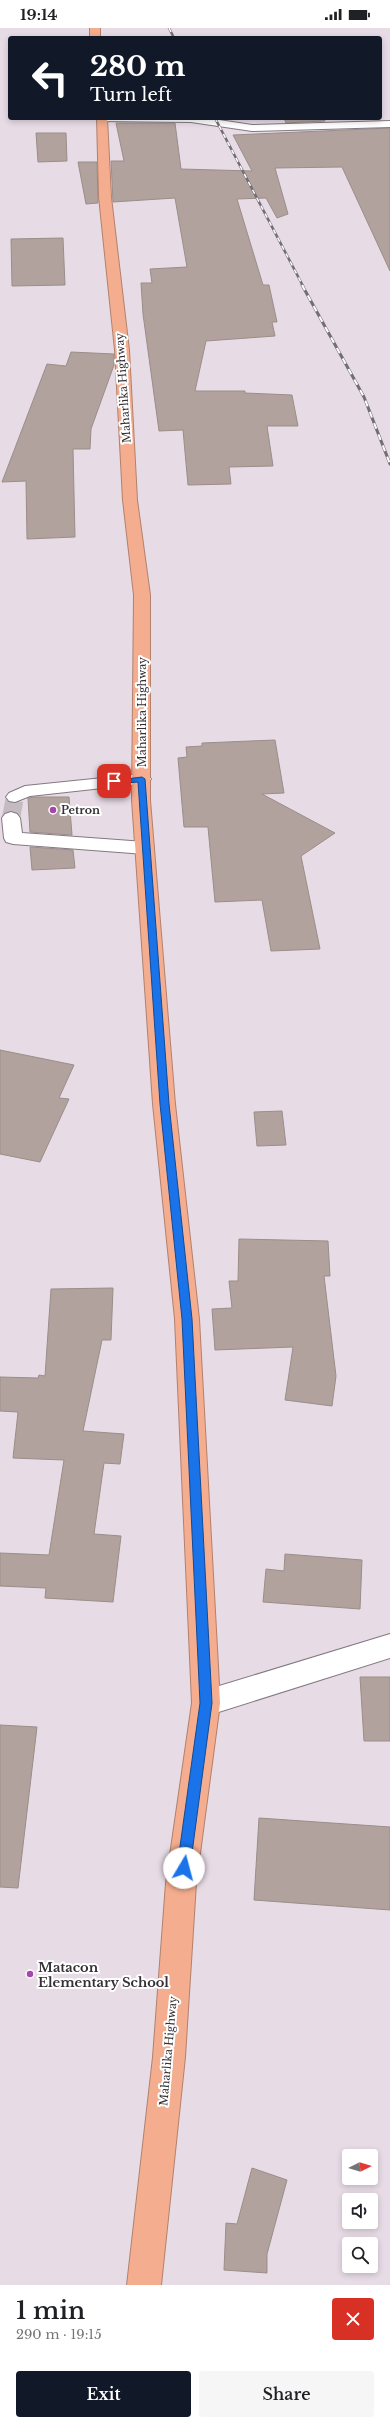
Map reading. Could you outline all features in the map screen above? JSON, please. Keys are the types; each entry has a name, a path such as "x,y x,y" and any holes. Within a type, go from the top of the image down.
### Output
{"highway":[{"name":"Maharlika Highway","path":"102,120 105,197 122,350 130,500 142,595 142,779 145,848 164,1104 187,1319 206,1703 182,1883 168,2057 144,2285"}],"street":[{"path":"198,120 252,128 390,124"},
{"path":"15,797 25,790 142,779"},
{"path":"12,818 13,838 145,848"},
{"path":"206,1703 390,1646"}],"building":[{"path":"285,120 325,121 286,123"},
{"path":"116,123 175,123 181,169 252,171 233,135 390,128 390,271 342,167 275,168 288,214 277,218 266,198 237,199 263,285 269,285 277,322 272,322 275,336 206,341 195,391 245,391 245,393 292,395 298,426 267,426 273,466 229,467 231,484 188,485 183,430 159,431 143,314 141,283 152,283 150,269 187,267 175,198 113,202 111,161 124,161"},
{"path":"36,133 66,133 67,161 38,162"},
{"path":"78,162 97,162 98,203 86,204"},
{"path":"63,238 65,285 12,286 11,239"},
{"path":"71,352 114,354 114,365 91,429 90,449 73,449 75,537 27,539 26,481 2,482 47,364 66,366"},
{"path":"275,740 284,793 262,794 335,833 301,856 320,949 271,951 262,900 215,902 208,827 184,827 178,758 187,757 186,747 202,746 202,743"},
{"path":"69,797 72,835 30,832 28,798"},
{"path":"30,847 73,850 75,868 32,870"},
{"path":"0,1050 74,1065 59,1098 69,1099 40,1162 0,1154"},
{"path":"282,1111 286,1145 257,1146 254,1112"},
{"path":"239,1239 328,1241 330,1276 324,1276 336,1376 332,1406 285,1400 293,1347 215,1350 212,1309 232,1308 229,1281 238,1281"},
{"path":"113,1288 111,1340 102,1340 83,1431 124,1434 120,1464 104,1463 94,1534 121,1536 113,1602 45,1598 46,1588 0,1586 0,1553 49,1555 64,1460 13,1458 18,1412 0,1411 0,1377 38,1378 39,1375 45,1376 51,1289"},
{"path":"285,1554 362,1560 360,1609 263,1602 266,1569 284,1571"},
{"path":"360,1677 390,1677 390,1741 364,1741"},
{"path":"0,1725 37,1727 18,1888 0,1887"},
{"path":"259,1818 390,1827 390,1910 254,1900"},
{"path":"252,2168 287,2180 267,2254 267,2273 224,2270 226,2223 237,2224"}],"tunnel":[{"path":"11,818 15,797"}],"railway":[{"path":"169,28 173,36"},
{"path":"216,120 303,286"},
{"path":"302,285 364,397 390,464"}],"place":[{"name":"Petron","path":"53,810"},
{"name":"Matacon Elementary School","path":"30,1974"}],"route":[{"path":"114,781 142,779 142,800 164,1104 187,1319 195,1454 206,1703 184,1868"}]}
